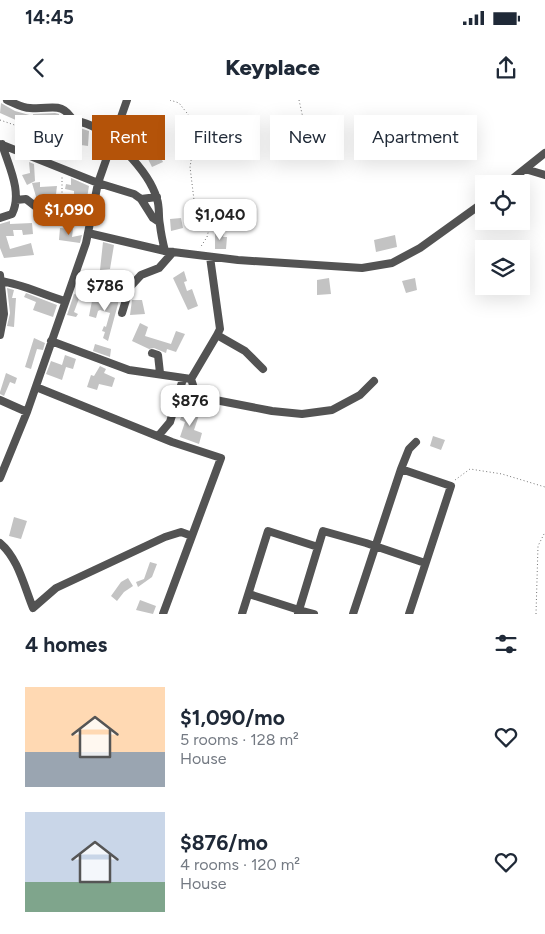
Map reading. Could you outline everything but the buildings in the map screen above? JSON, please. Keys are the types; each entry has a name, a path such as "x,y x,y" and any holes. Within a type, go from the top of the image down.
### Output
{"street":[{"path":"7,100 19,102 31,108 62,107 69,111 71,115"},
{"path":"122,115 127,100"},
{"path":"1,144 98,183 134,194 141,199 153,218 159,222"},
{"path":"0,218 12,214 16,200 13,176 1,144"},
{"path":"517,175 545,153"},
{"path":"0,478 36,387 88,233 98,183 106,160"},
{"path":"134,160 157,197 161,215 159,222 169,252"},
{"path":"525,169 545,175"},
{"path":"141,199 157,197"},
{"path":"16,200 26,199 35,206 62,202"},
{"path":"88,233 169,252 210,257 362,268 392,263 420,248 475,208"},
{"path":"122,313 130,287 141,275 159,268 169,252"},
{"path":"159,435 170,422 187,379 220,329 210,257"},
{"path":"0,335 4,314 0,279 65,301"},
{"path":"217,335 245,351 263,369"},
{"path":"51,341 129,370 160,373 187,379 195,391 205,398 272,411 302,414 332,410 360,395 374,381"},
{"path":"152,353 158,355 160,373"},
{"path":"36,387 159,435 172,442 221,458 163,614"},
{"path":"0,400 27,412"},
{"path":"353,614 401,469 409,450 416,442"},
{"path":"401,469 451,486 408,614"},
{"path":"242,614 268,531 318,547"},
{"path":"298,612 323,531 425,563"},
{"path":"0,543 8,550 14,562 34,611 56,588 165,536 180,532 192,536"},
{"path":"249,594 298,612 314,614"}],"path":[{"path":"170,100 179,103 202,132 201,141 192,155 190,168 194,200 209,229 207,237 195,255"},
{"path":"299,100 302,115"},
{"path":"0,120 15,124"},
{"path":"451,486 459,475 470,468 502,474 545,487"},
{"path":"536,614 538,546 545,532"}]}
